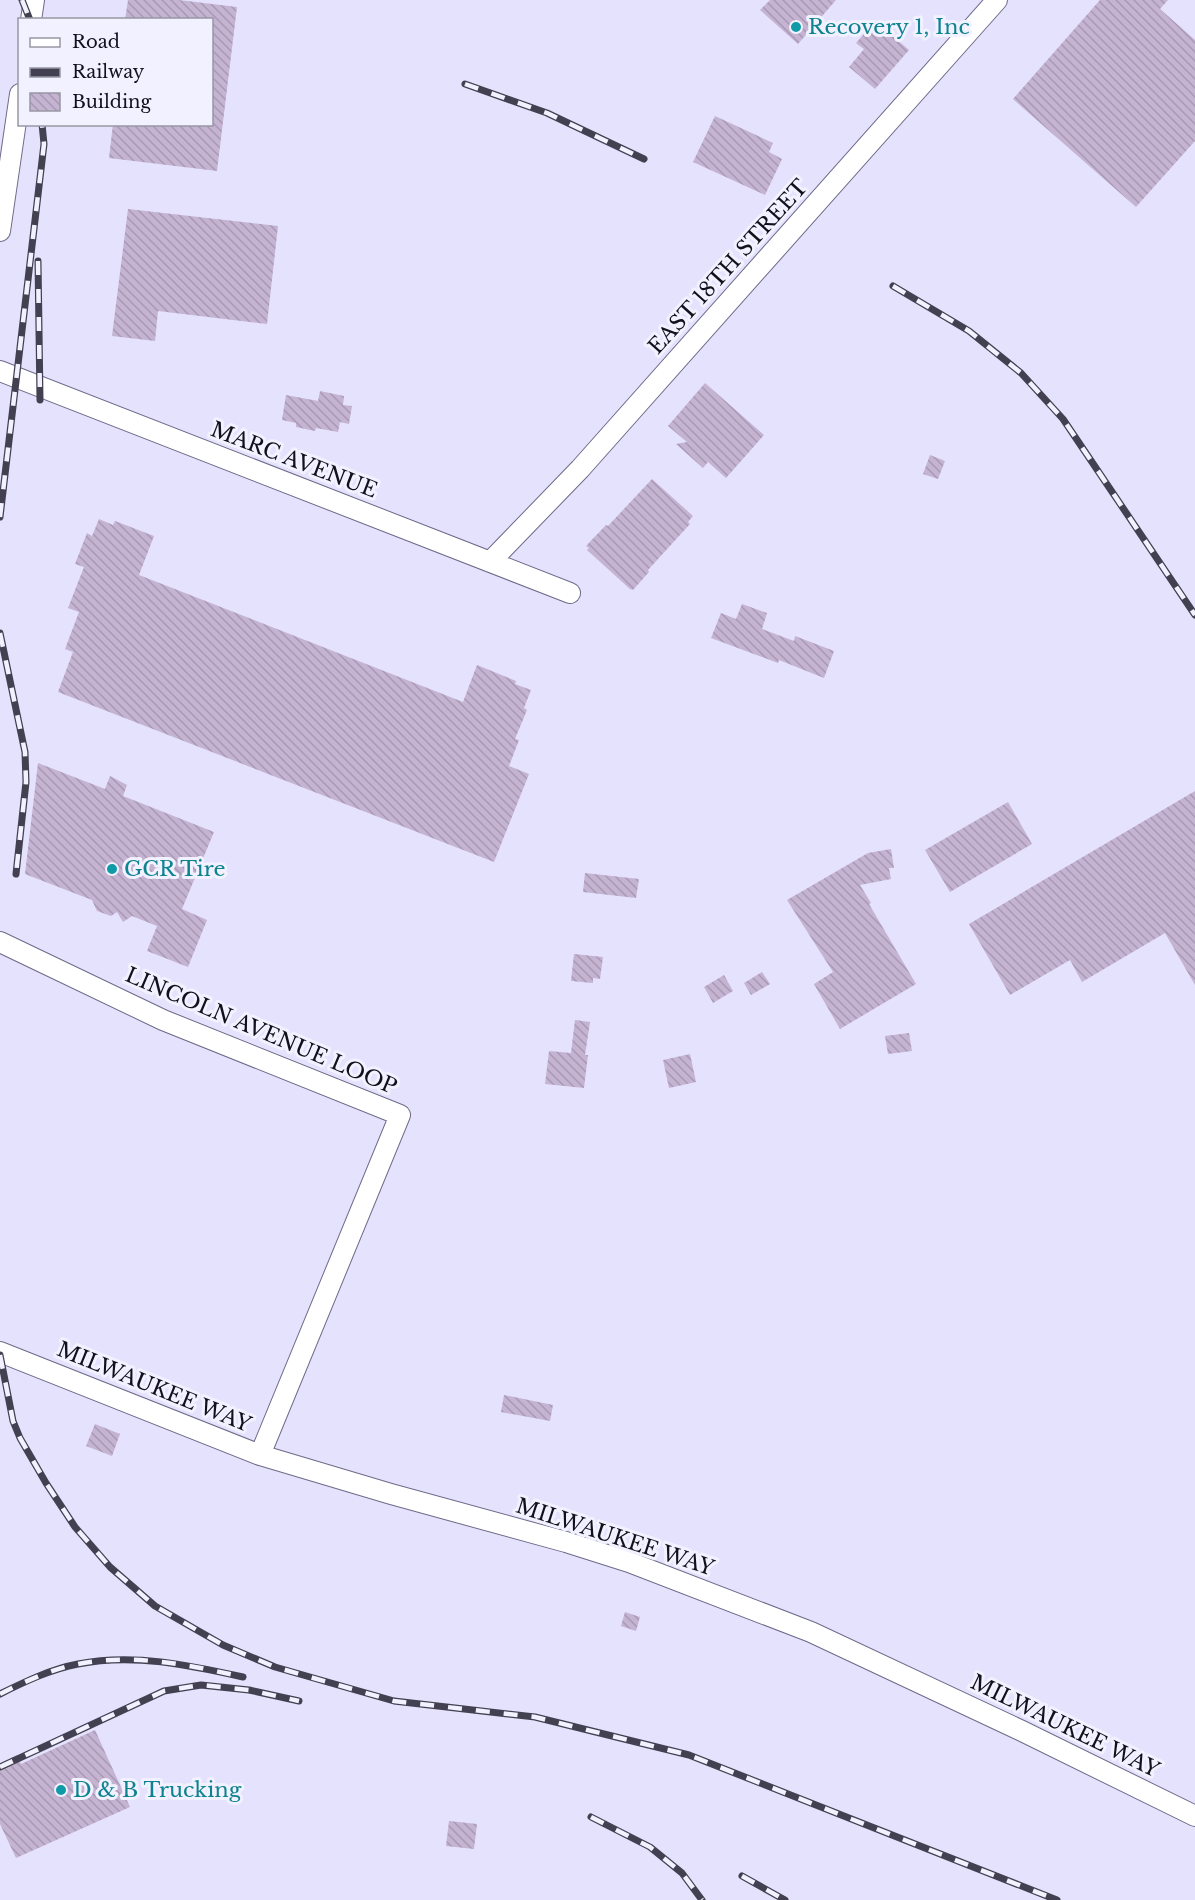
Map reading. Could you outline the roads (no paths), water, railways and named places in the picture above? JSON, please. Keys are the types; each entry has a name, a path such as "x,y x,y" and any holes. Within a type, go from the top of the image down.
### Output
{"street":[{"path":"31,18 34,0"},
{"name":"EAST 18TH STREET","path":"490,562 580,469 997,0"},
{"path":"0,231 18,108"},
{"name":"MARC AVENUE","path":"0,371 570,593"},
{"name":"LINCOLN AVENUE LOOP","path":"0,942 163,1020 400,1115 260,1455"},
{"name":"MILWAUKEE WAY","path":"0,1352 260,1455 629,1562 812,1632 1195,1816"}],"railway":[{"path":"22,0 29,18"},
{"path":"465,84 547,113 644,159"},
{"path":"0,517 44,144 42,126"},
{"path":"38,261 40,400"},
{"path":"893,286 969,331 1021,373 1063,419 1195,615"},
{"path":"0,633 25,752 26,782 16,874"},
{"path":"0,1355 13,1421 20,1438 75,1527 110,1567 155,1606 223,1645 275,1667 394,1701 535,1717 689,1755 1057,1900"},
{"path":"0,1694 58,1669 99,1661 161,1662 243,1677"},
{"path":"0,1767 164,1691 201,1685 249,1690 299,1701"},
{"path":"591,1817 650,1847 682,1873 702,1900"},
{"path":"742,1876 785,1900"}],"place":[{"name":"Recovery 1, Inc","path":"796,27"},
{"name":"GCR Tire","path":"112,869"},
{"name":"D & B Trucking","path":"61,1790"}]}
